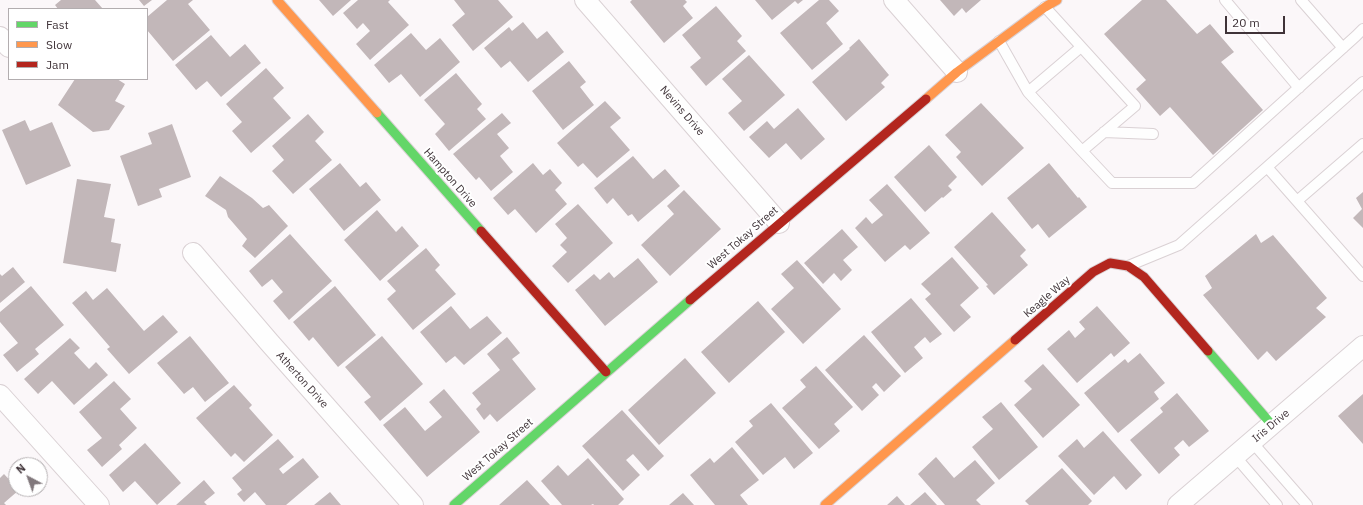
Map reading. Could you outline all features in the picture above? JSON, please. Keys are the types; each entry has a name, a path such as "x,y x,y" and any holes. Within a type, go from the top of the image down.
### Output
{"street":[{"name":"Hampton Drive","path":"277,0 606,372"},
{"name":"Nevins Drive","path":"585,0 779,223"},
{"path":"894,0 957,72"},
{"name":"West Tokay Street","path":"454,505 779,223 957,72 1045,7 1057,0"},
{"path":"0,37 8,46"},
{"name":"Atherton Drive","path":"192,253 414,505"},
{"name":"Keagle Way","path":"826,505 1093,272 1110,263 1128,266 1144,277 1272,425"},
{"name":"Iris Drive","path":"1178,505 1363,346"},
{"path":"0,395 98,505"}],"lane":[{"path":"1225,0 1299,88"},
{"path":"1301,0 1343,48"},
{"path":"1045,7 1135,106 1082,151"},
{"path":"999,41 1028,92 1112,183 1193,183 1360,32"},
{"path":"1028,92 1082,47"},
{"path":"1128,266 1179,245 1363,82"},
{"path":"1104,132 1153,134"},
{"path":"1297,201 1363,144"},
{"path":"1267,167 1363,276"},
{"path":"1252,442 1307,505"},
{"path":"1235,456 1277,505"}],"building":[{"path":"61,0 95,0 102,8 57,8 55,5"},
{"path":"139,0 152,0 144,6"},
{"path":"167,0 193,0 188,4 210,30 173,61 148,31 148,16"},
{"path":"319,0 351,0 333,16"},
{"path":"358,0 390,0 388,2 409,25 370,60 356,44 370,31 363,23 357,29 343,13"},
{"path":"454,0 498,0 513,17 473,51 452,25 465,14"},
{"path":"632,0 685,0 687,2 683,6 693,18 664,43 630,2"},
{"path":"755,0 803,0 798,4 795,1 772,20"},
{"path":"819,0 829,0 839,11 826,23 843,44 812,70 780,33"},
{"path":"940,0 981,0 966,13 962,8 954,16"},
{"path":"1142,0 1166,0 1197,34 1210,24 1234,52 1221,62 1263,110 1213,155 1170,107 1160,116 1136,89 1146,80 1104,34"},
{"path":"716,6 742,36 737,41 746,51 706,86 690,67 701,58 682,35"},
{"path":"523,22 537,39 547,31 564,52 528,82 510,61 501,68 484,48 509,27 512,31"},
{"path":"411,33 426,50 440,38 460,62 420,97 401,74 389,83 374,65"},
{"path":"211,35 230,57 245,44 261,63 221,97 207,81 196,90 175,65"},
{"path":"859,39 889,75 881,83 885,87 846,121 812,82 850,49 849,48"},
{"path":"749,55 785,95 744,131 728,113 742,101 722,79"},
{"path":"569,61 586,82 580,87 594,105 563,130 532,91"},
{"path":"266,68 284,88 273,98 291,118 251,153 232,131 242,122 226,104"},
{"path":"456,73 482,104 477,109 486,119 449,151 435,134 445,124 424,100"},
{"path":"74,80 119,80 125,84 115,101 125,106 109,130 93,132 58,105"},
{"path":"605,101 621,118 610,127 630,150 597,178 583,163 578,167 557,143"},
{"path":"981,103 1024,148 982,186 956,157 961,152 945,135"},
{"path":"798,108 825,139 801,160 786,143 769,158 749,137 767,121 774,129"},
{"path":"502,113 511,123 497,134 509,148 500,156 513,172 491,191 479,177 476,180 453,154"},
{"path":"308,114 324,132 315,141 332,160 293,194 272,171 284,160 272,146"},
{"path":"25,120 30,131 52,122 71,166 26,185 2,130"},
{"path":"172,124 191,177 159,189 162,197 138,206 120,156 152,144 148,133"},
{"path":"929,145 957,177 948,186 952,190 925,212 894,177"},
{"path":"633,156 653,179 665,169 680,186 638,222 632,214 628,216 613,198 607,204 594,188"},
{"path":"340,163 360,187 366,182 381,200 344,231 309,189"},
{"path":"533,163 543,175 550,169 562,183 555,190 567,204 536,233 515,209 508,215 493,198"},
{"path":"1049,163 1087,207 1049,238 1038,224 1032,229 1007,198"},
{"path":"220,176 252,198 263,208 269,205 288,226 255,258 242,246 247,239 228,217 226,210 205,196"},
{"path":"77,179 111,184 104,217 115,219 111,242 121,244 116,272 63,263"},
{"path":"887,184 930,233 910,250 905,245 885,262 855,228 866,217 872,224 883,215 869,200"},
{"path":"684,190 721,229 670,276 641,245 674,214 667,206"},
{"path":"1363,192 1363,228 1353,218 1362,209 1356,198"},
{"path":"578,204 613,243 568,283 552,266 567,252 560,245 567,238 555,224"},
{"path":"377,210 396,232 402,226 419,246 380,281 344,240"},
{"path":"992,212 1026,250 1020,256 1028,265 994,295 986,286 988,285 954,247"},
{"path":"842,229 858,247 843,260 852,270 841,281 834,273 823,284 804,263"},
{"path":"290,234 332,281 289,320 273,301 283,292 272,279 262,287 249,271"},
{"path":"1256,234 1261,243 1273,235 1327,298 1316,308 1326,317 1276,361 1267,351 1258,360 1203,295 1212,288 1205,276"},
{"path":"426,248 440,265 435,270 456,294 413,330 387,299 396,291 387,281"},
{"path":"952,257 979,288 960,305 971,317 954,332 925,299 931,294 921,284"},
{"path":"638,258 658,282 605,326 575,290 594,274 600,280 609,272 614,278"},
{"path":"797,260 841,309 803,344 771,309 794,288 781,274"},
{"path":"13,267 25,282 0,303 0,274 2,276"},
{"path":"31,286 64,325 35,349 39,354 17,372 3,355 18,343 0,322 0,312"},
{"path":"335,286 376,335 338,367 313,337 309,341 293,322"},
{"path":"107,288 144,331 163,315 178,332 129,374 107,349 110,347 72,303 86,291 93,300"},
{"path":"911,298 942,334 930,343 925,337 914,347 923,358 905,373 871,332"},
{"path":"758,301 785,332 729,383 701,352"},
{"path":"451,306 470,329 487,316 502,333 464,365 455,356 446,363 420,332"},
{"path":"1097,306 1130,343 1114,357 1111,353 1077,383 1047,349 1069,330 1075,338 1085,329 1079,322"},
{"path":"864,335 901,376 884,392 876,383 872,387 879,395 862,411 825,370"},
{"path":"190,336 229,383 205,402 193,387 184,394 157,363"},
{"path":"382,336 423,384 380,421 364,402 371,397 345,367"},
{"path":"507,337 520,353 512,359 536,389 497,422 490,414 484,420 476,409 481,404 472,393 500,370 487,354"},
{"path":"70,338 80,348 74,353 89,369 96,362 108,375 74,405 52,381 38,394 24,379"},
{"path":"1140,353 1165,383 1154,392 1159,399 1118,433 1084,393 1125,359 1128,363"},
{"path":"685,358 716,393 659,445 628,410"},
{"path":"1043,364 1080,405 1043,438 1014,405 1032,389 1024,381"},
{"path":"816,366 853,407 834,424 840,431 819,449 782,408 806,387 800,380"},
{"path":"114,381 131,399 120,409 137,428 119,445 122,449 102,467 87,450 102,438 79,412"},
{"path":"234,385 252,405 249,408 273,435 244,462 235,453 231,457 196,418"},
{"path":"444,389 480,432 427,477 383,425 405,407 425,431 442,417 429,402"},
{"path":"1177,393 1209,431 1189,447 1183,440 1174,448 1180,455 1159,474 1130,440 1163,412 1160,408"},
{"path":"1363,394 1363,444 1338,416"},
{"path":"1001,402 1038,447 999,480 972,447 993,429 982,417"},
{"path":"771,403 813,453 794,469 785,457 763,475 735,442 753,426 749,421"},
{"path":"622,410 664,456 648,471 633,454 626,460 640,475 623,491 582,446"},
{"path":"1103,431 1142,475 1126,490 1114,476 1094,495 1058,456 1077,439 1084,448"},
{"path":"278,439 294,457 279,469 283,474 303,458 319,477 286,505 266,505 255,492 244,502 237,494 242,490 232,478"},
{"path":"145,443 181,483 157,505 135,481 123,492 109,475"},
{"path":"732,447 759,480 740,495 748,505 715,505 690,475 710,458 714,463"},
{"path":"936,457 954,478 975,460 995,483 976,500 981,505 945,505 918,474"},
{"path":"588,458 624,499 618,505 562,505 541,481 558,465 568,476"},
{"path":"1062,468 1092,501 1088,505 1029,505 1025,501"},
{"path":"4,474 8,478 8,497 11,497 4,503 6,505 0,505 0,478"},
{"path":"204,480 215,493 204,502 207,505 176,505"},
{"path":"527,480 550,505 499,505"},
{"path":"330,492 341,505 314,505"},
{"path":"925,492 937,505 910,505"},
{"path":"683,493 694,505 669,505"},
{"path":"897,496 905,505 887,505"}],"traffic: fast":[{"path":"377,113 481,231"},
{"path":"454,505 690,300"},
{"path":"1208,351 1272,425"}],"traffic: slow":[{"path":"277,0 377,113"},
{"path":"926,99 957,72 1045,7 1057,0"},
{"path":"825,505 1015,340"}],"traffic: jam":[{"path":"690,300 926,99"},
{"path":"481,231 606,372"},
{"path":"1015,340 1093,272 1110,263 1128,266 1144,277 1208,351"}]}
